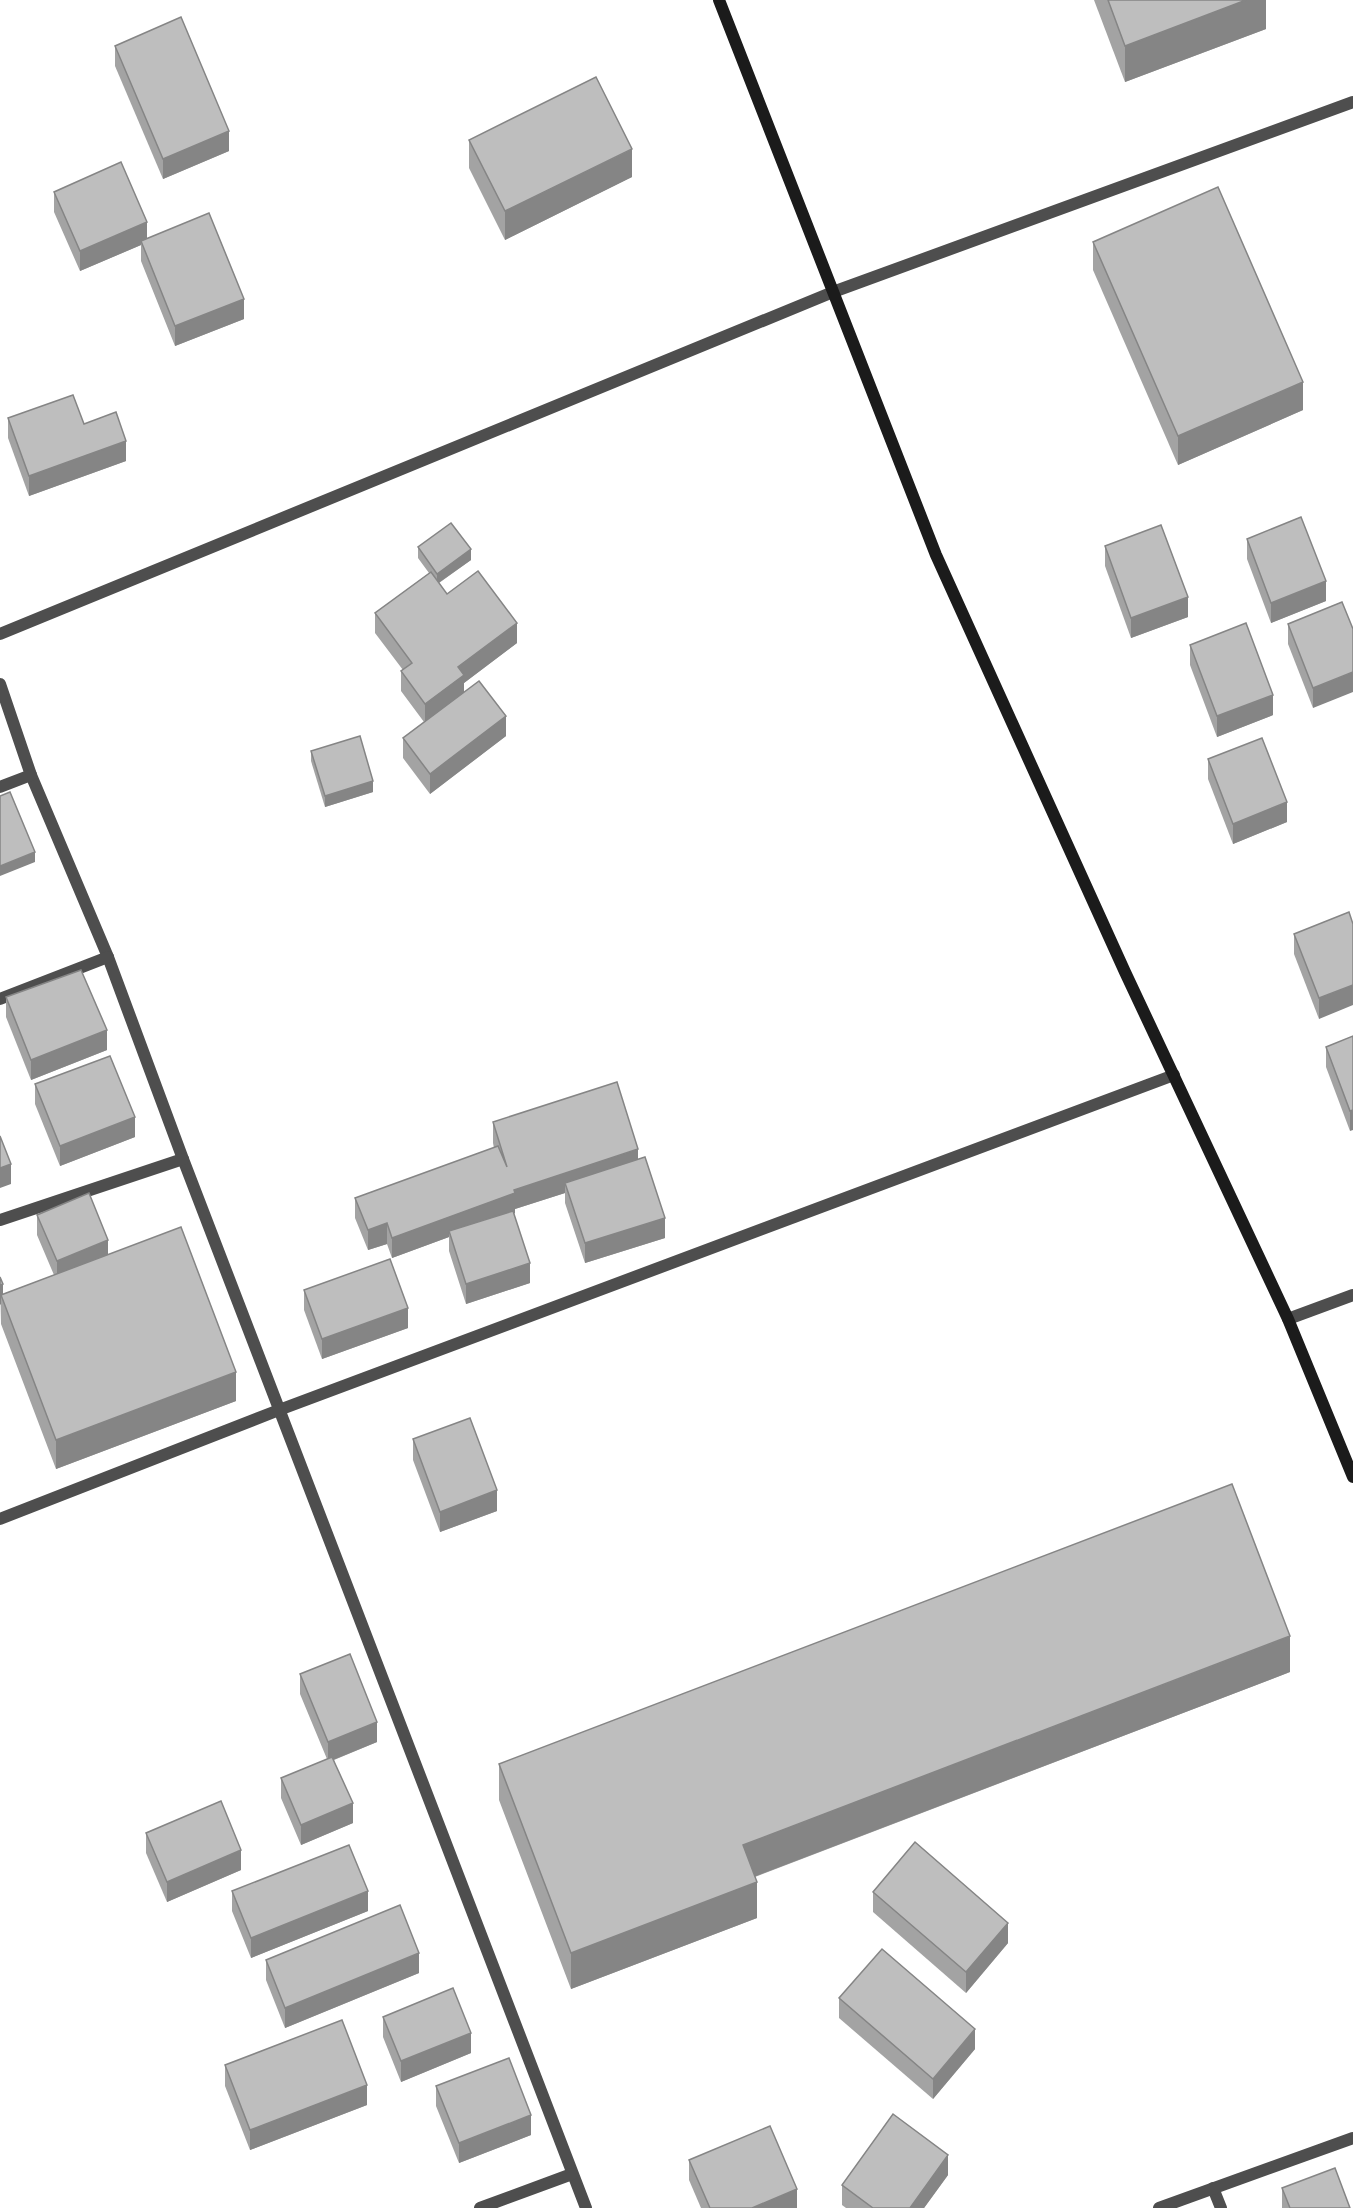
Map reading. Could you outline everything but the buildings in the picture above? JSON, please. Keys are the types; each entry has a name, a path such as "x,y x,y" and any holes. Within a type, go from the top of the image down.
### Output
{"street":[{"path":"719,0 936,555 1288,1319 1353,1477"},
{"path":"0,634 832,292 1353,102"},
{"path":"0,684 32,775 108,957 183,1159 585,2208"},
{"path":"0,787 32,775"},
{"path":"0,999 108,957"},
{"path":"0,1519 279,1410 1174,1075"},
{"path":"0,1220 183,1159"},
{"path":"1288,1319 1353,1295"},
{"path":"1159,2208 1353,2138"},
{"path":"480,2208 572,2174"},
{"path":"1213,2188 1221,2208"}]}
